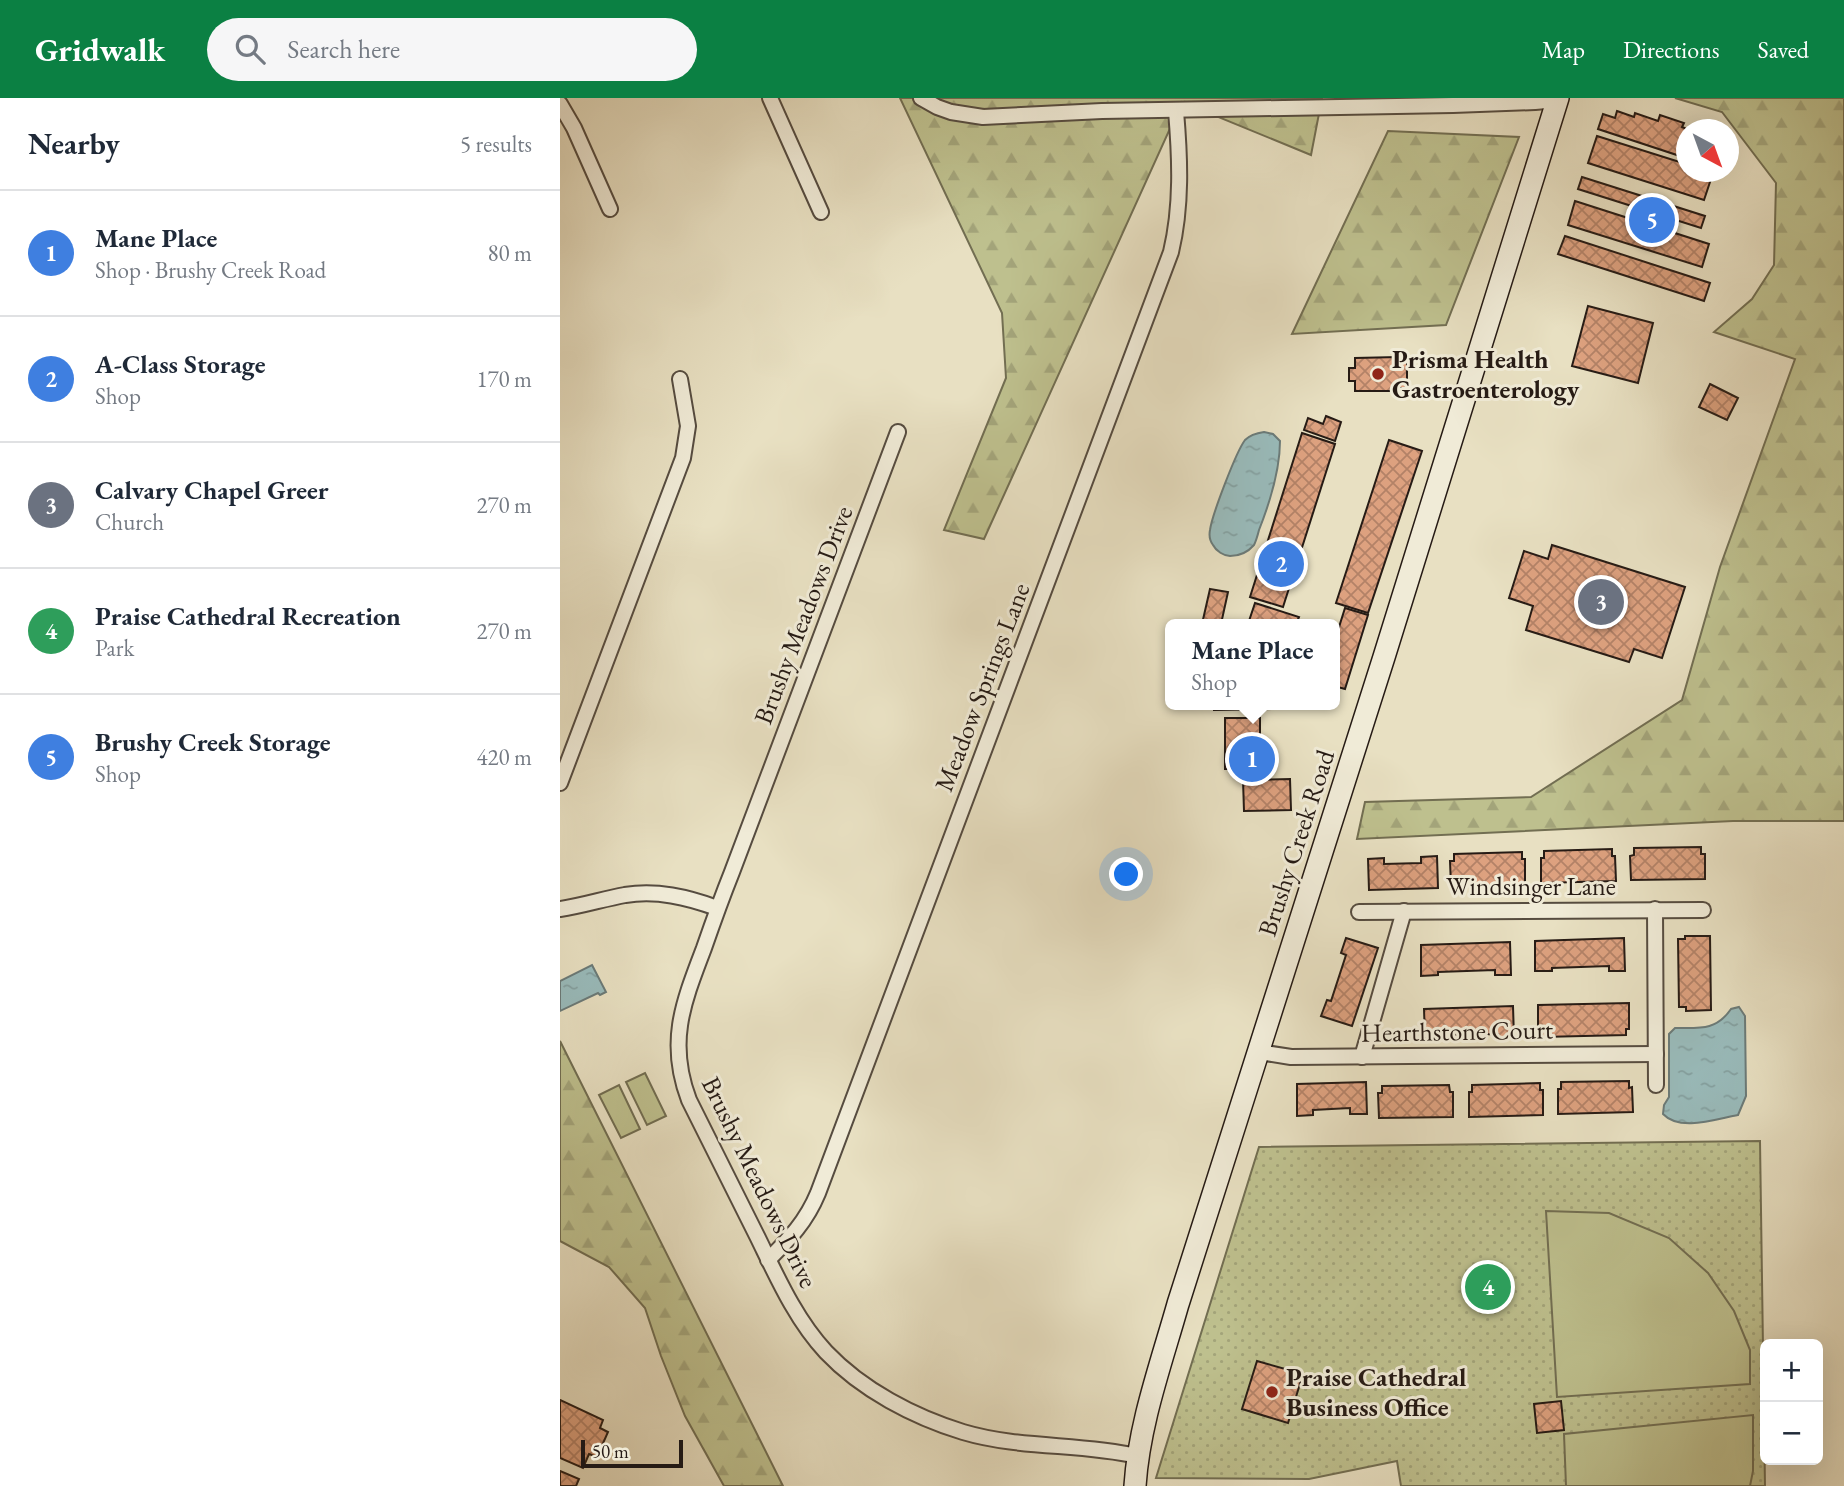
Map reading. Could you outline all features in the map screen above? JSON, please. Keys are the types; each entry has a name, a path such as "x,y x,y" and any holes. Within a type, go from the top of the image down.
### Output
{"main road":[{"name":"Brushy Creek Road","path":"1135,1486 1137,1456 1175,1317 1557,99"}],"street":[{"path":"770,98 821,212"},
{"path":"921,98 951,112 983,117 1102,111 1535,102 1557,99"},
{"path":"560,104 574,128 610,209"},
{"name":"Meadow Springs Lane","path":"768,1260 798,1230 818,1193 1171,252 1180,204 1176,111"},
{"path":"560,783 682,457 688,426 680,379"},
{"name":"Brushy Meadows Drive","path":"898,432 733,872 717,908 683,1007 678,1041 678,1066 689,1100 768,1260 797,1312 825,1351 854,1376 902,1407 941,1424 987,1438 1115,1451 1137,1456"},
{"path":"560,909 626,895 649,893 683,897 717,908"},
{"path":"1655,909 1656,1085"},
{"name":"Windsinger Lane","path":"1359,912 1703,909"},
{"path":"1362,1057 1404,911"},
{"name":"Hearthstone Court","path":"1259,1052 1291,1057 1656,1054"}],"green space":[{"path":"900,98 1322,98 1311,155 1182,102 984,539 944,530 1006,378 1002,313"},
{"path":"1675,98 1844,98 1844,821 1733,821 1357,839 1365,802 1531,797 1682,700 1720,567 1795,359 1714,332 1752,299 1774,265 1776,183 1739,134 1739,119 1727,119 1722,112"},
{"path":"1388,131 1519,137 1446,325 1292,334"},
{"path":"560,1041 783,1486 724,1486 685,1416 645,1308 609,1267 560,1241"},
{"path":"645,1073 666,1116 647,1125 626,1082"},
{"path":"619,1085 640,1129 621,1138 599,1095"},
{"path":"1760,1141 1763,1339 1760,1339 1760,1465 1765,1465 1765,1486 1401,1486 1397,1461 1309,1479 1156,1478 1259,1147"},
{"path":"1546,1211 1609,1213 1669,1238 1708,1273 1734,1311 1750,1350 1750,1384 1557,1397"},
{"path":"1753,1415 1753,1471 1750,1486 1566,1486 1564,1434"}],"water":[{"path":"1264,432 1273,434 1280,441 1270,497 1254,545 1240,554 1225,555 1216,549 1210,538 1215,511 1230,470 1245,440"},
{"path":"592,965 606,992 600,995 598,993 560,1011 560,981"},
{"path":"1739,1007 1745,1016 1746,1096 1738,1115 1699,1123 1670,1119 1663,1114 1669,1097 1669,1034 1675,1028 1713,1025 1731,1009"}],"building":[{"path":"1617,111 1634,117 1635,113 1658,121 1660,115 1676,120 1676,155 1598,129 1603,114 1615,118"},
{"path":"1597,136 1676,161 1676,182 1710,182 1704,200 1588,163"},
{"path":"1582,177 1705,216 1701,228 1578,189"},
{"path":"1575,201 1709,244 1702,267 1568,225"},
{"path":"1565,236 1710,283 1704,301 1558,254"},
{"path":"1588,306 1653,323 1638,383 1572,366"},
{"name":"Prisma Health Gastroenterology","path":"1355,358 1407,359 1407,388 1399,388 1399,391 1355,391 1355,381 1349,381 1349,368 1355,368"},
{"path":"1710,384 1738,398 1727,420 1699,407"},
{"path":"1326,416 1341,422 1335,441 1304,430 1308,418 1323,424"},
{"path":"1302,433 1335,444 1283,607 1250,597"},
{"path":"1389,440 1422,451 1368,613 1336,603"},
{"path":"1552,545 1685,587 1662,658 1634,649 1629,662 1526,630 1533,606 1509,598 1524,551 1548,559"},
{"path":"1210,589 1228,592 1222,619 1203,619"},
{"path":"1255,603 1299,617 1298,619 1250,619"},
{"path":"1345,608 1368,615 1345,689 1340,688 1340,624"},
{"path":"1225,718 1260,718 1260,769 1225,769"},
{"path":"1290,779 1291,810 1244,811 1243,780"},
{"path":"1701,847 1701,854 1705,854 1705,879 1631,880 1630,856 1634,855 1634,848"},
{"path":"1612,849 1612,856 1615,856 1616,881 1541,883 1541,858 1544,858 1544,851"},
{"path":"1522,852 1522,859 1525,859 1525,884 1451,886 1450,861 1454,861 1454,854"},
{"path":"1437,856 1438,888 1369,890 1368,859 1384,858 1384,864 1421,863 1421,857"},
{"path":"1685,936 1710,936 1711,1010 1686,1011 1686,1007 1679,1007 1678,939 1685,939"},
{"path":"1346,938 1378,948 1352,1026 1321,1016 1327,1000 1331,1001 1346,955 1341,953"},
{"path":"1624,938 1625,971 1609,971 1609,966 1535,971 1535,941"},
{"path":"1510,942 1511,975 1495,975 1495,970 1438,972 1438,975 1421,976 1421,945"},
{"path":"1629,1003 1629,1029 1626,1029 1626,1035 1542,1037 1542,1030 1538,1030 1538,1005"},
{"path":"1513,1006 1514,1038 1498,1039 1498,1034 1441,1035 1441,1039 1425,1039 1424,1009"},
{"path":"1629,1081 1629,1088 1632,1087 1633,1112 1558,1114 1558,1089 1561,1089 1561,1082"},
{"path":"1366,1082 1367,1114 1350,1114 1350,1108 1313,1110 1313,1115 1297,1116 1297,1084"},
{"path":"1540,1083 1540,1090 1543,1090 1543,1115 1469,1117 1469,1092 1472,1092 1472,1085"},
{"path":"1449,1085 1450,1092 1453,1092 1453,1117 1379,1118 1378,1093 1382,1093 1382,1086"},
{"name":"Praise Cathedral Business Office","path":"1257,1361 1303,1374 1288,1423 1242,1409"},
{"path":"560,1400 603,1420 600,1428 608,1432 597,1457 589,1454 583,1468 560,1458"},
{"path":"1561,1401 1564,1430 1537,1433 1534,1404"},
{"path":"560,1471 579,1479 576,1486 560,1486"}],"place":[{"name":"Brushy Creek Storage","path":"1652,220"},
{"name":"Prisma Health Gastroenterology","path":"1378,374"},
{"name":"A-Class Storage","path":"1281,564"},
{"name":"Calvary Chapel Greer","path":"1601,602"},
{"name":"Mane Place","path":"1252,759"},
{"name":"Praise Cathedral Recreation","path":"1488,1287"},
{"name":"Praise Cathedral Business Office","path":"1272,1392"}]}
